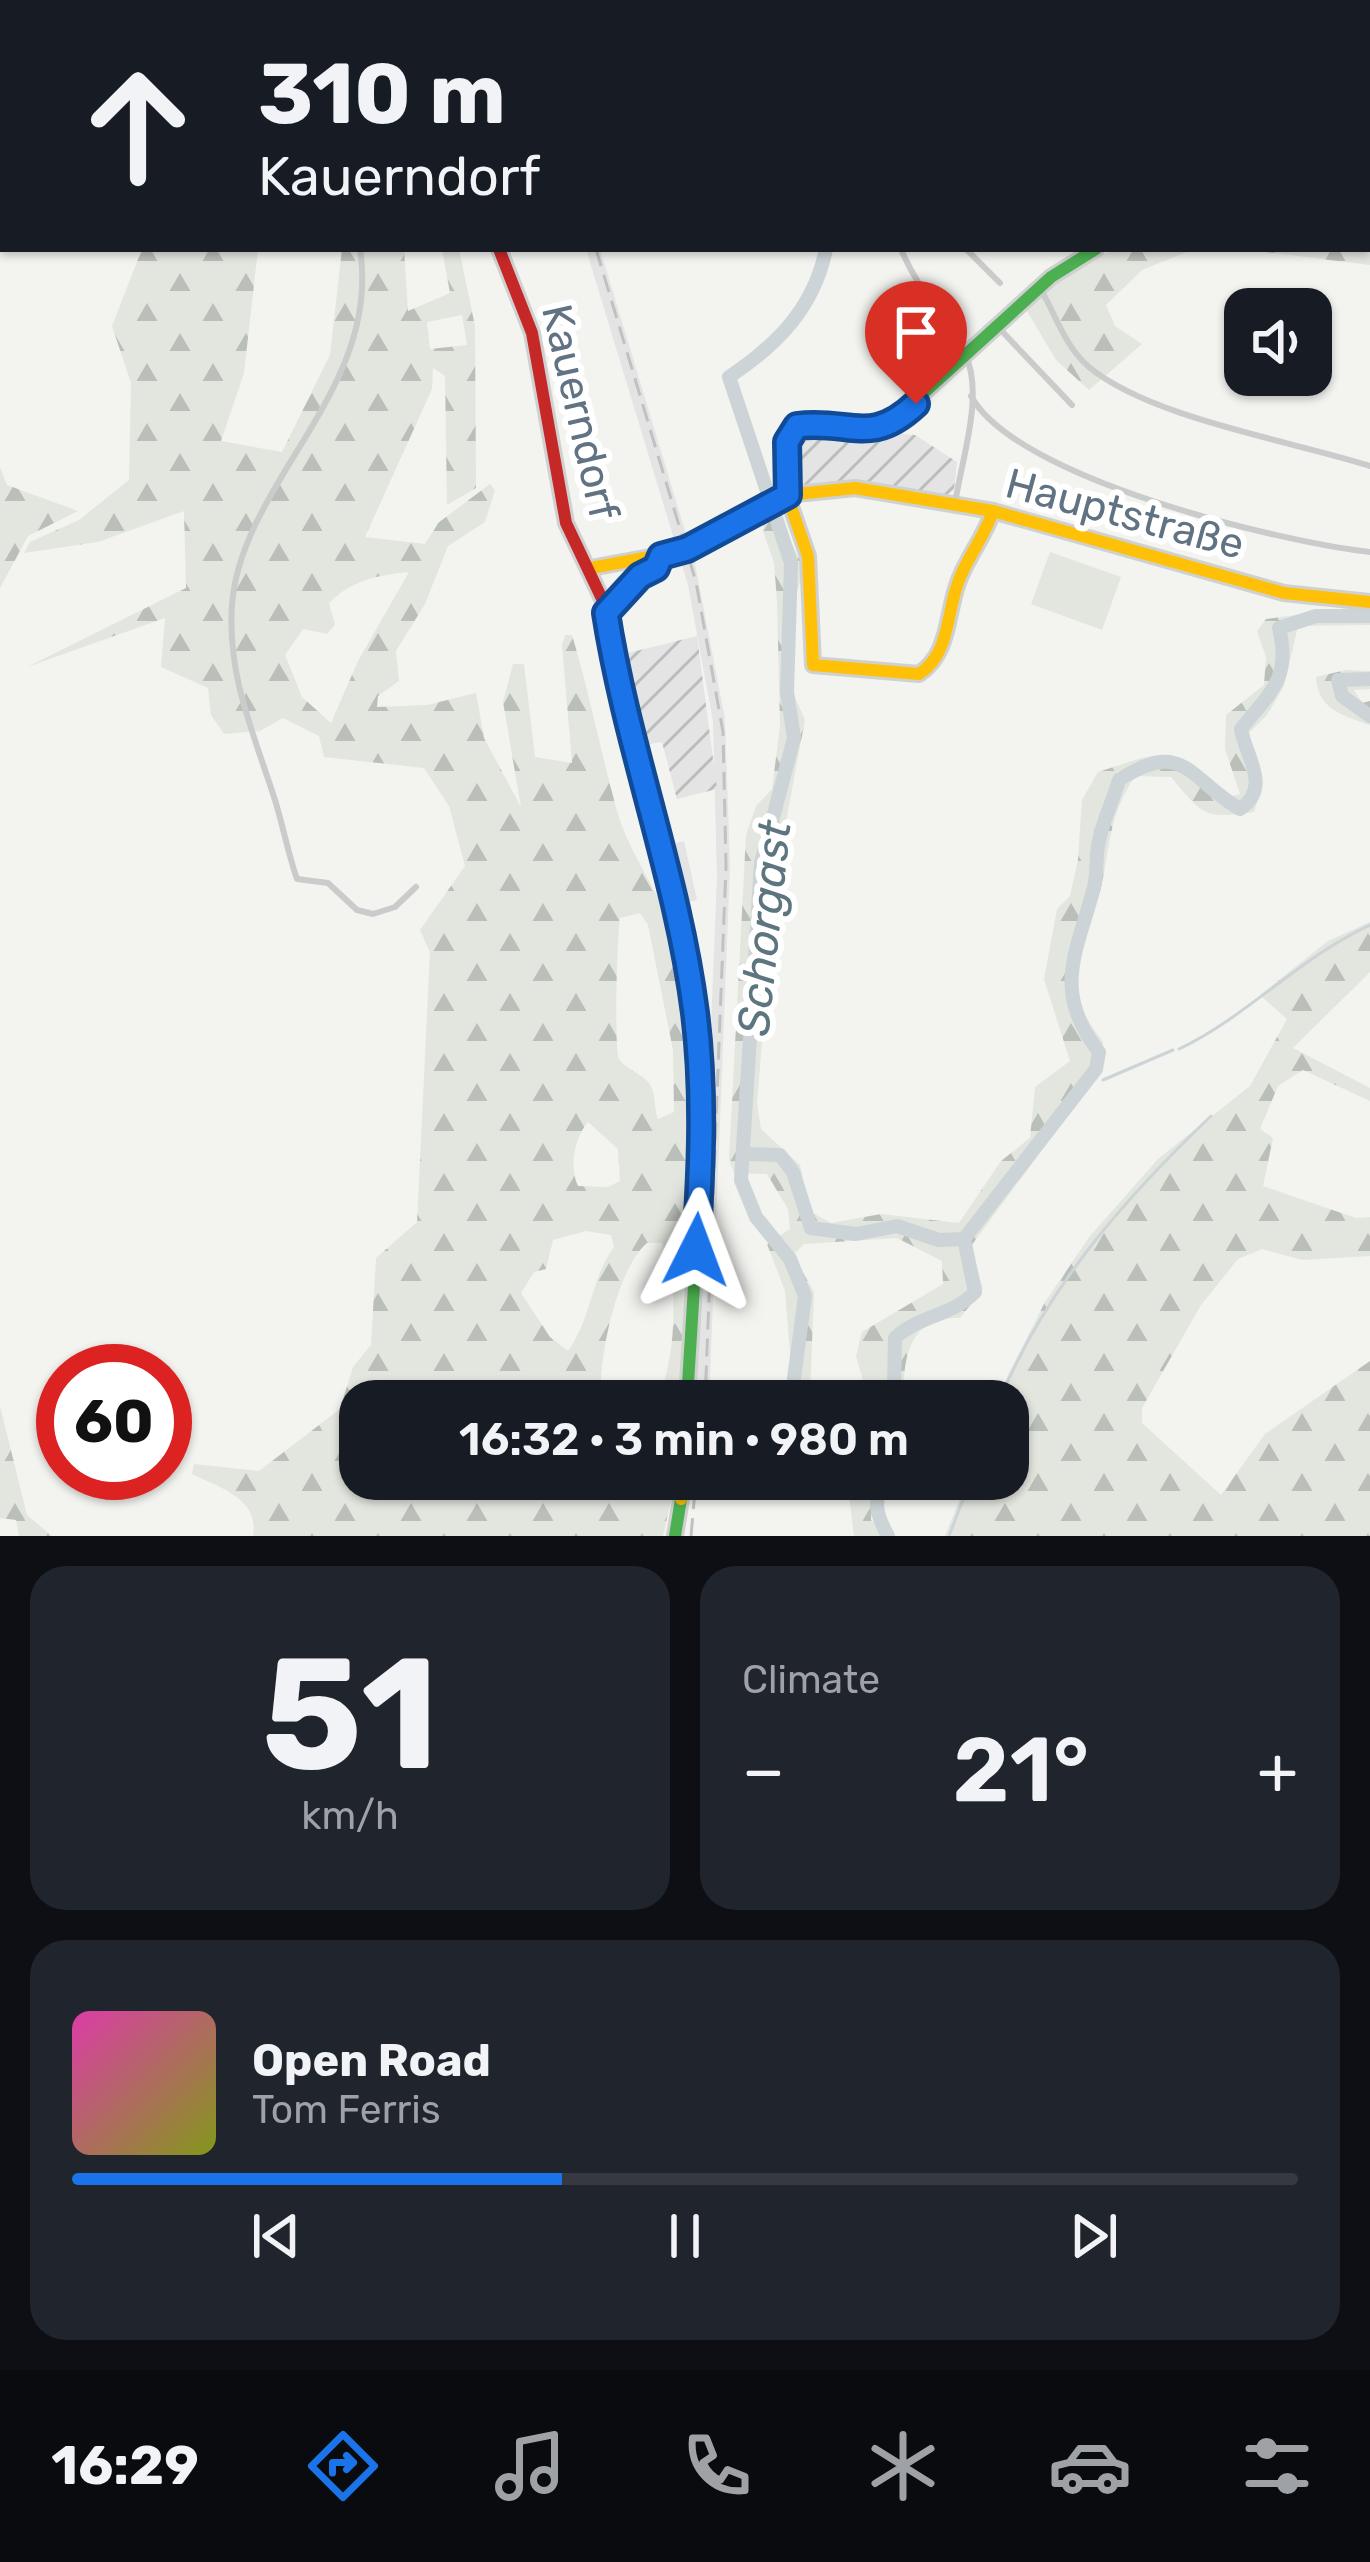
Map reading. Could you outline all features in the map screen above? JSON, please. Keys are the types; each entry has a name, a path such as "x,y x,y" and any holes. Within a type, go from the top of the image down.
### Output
{"main road":[{"name":"Kauerndorf","path":"500,252 539,362 562,508 606,613 626,725 694,1009 701,1090 688,1380"},
{"path":"993,511 961,575 936,661 919,674 810,661 808,556 783,497 787,442 797,426 886,428 1077,252"},
{"name":"Hauptstraße","path":"591,568 661,556 698,543 783,497 855,488 993,511 1284,593 1370,602"},
{"path":"675,1536 681,1500"}],"street":[{"path":"360,252 364,305 351,347 242,556 232,602 233,669 297,879 328,883 356,910 373,914 395,907 416,887"},
{"path":"902,252 916,288 964,353 971,396 955,504"},
{"path":"969,252 1000,283"},
{"path":"1040,288 1070,346 1114,384 1157,403 1370,466"},
{"path":"996,325 1072,405"},
{"path":"971,396 987,422 1087,476 1306,545 1370,552"},
{"path":"966,432 987,422"},
{"name":"Hauptstraße","path":"606,613 640,576 656,568 661,556"}],"shaded area":[{"path":"587,252 601,252 695,564 725,719 730,866 710,1380 697,1380 717,877 713,721 688,585"},
{"path":"804,427 915,435 957,462 954,490 944,497 859,485 789,491 791,436"},
{"path":"697,636 717,789 677,799 662,742 636,746 616,656"},
{"path":"684,841 697,900 678,904 663,846"}],"green space":[{"path":"141,252 258,252 244,373 221,441 282,452 330,355 342,252 404,252 408,311 450,293 443,252 460,252 475,326 476,488 447,505 445,376 433,368 432,389 365,537 425,544 438,523 490,484 495,490 485,522 448,546 425,604 396,651 399,681 378,696 377,707 427,705 476,693 484,738 521,807 503,702 513,664 524,664 535,757 572,763 562,645 565,635 572,635 617,811 671,928 686,1001 693,1058 695,1172 683,1380 664,1380 671,1345 671,1278 662,1243 647,1243 619,1290 607,1333 602,1380 349,1380 371,1345 376,1258 417,1222 430,952 420,930 465,866 449,806 424,768 324,757 319,736 283,718 260,731 224,734 211,715 208,688 161,667 165,618 27,667 186,588 184,511 98,542 24,553 30,542 79,520 129,480 131,383 112,326","holes":["462,315 467,345 430,349 427,322","409,572 358,661 331,723 302,697 285,655 303,629 327,634 335,625 329,603 338,595 366,580","640,913 648,925 673,1050 674,1112 658,1119 649,1083 622,1062 617,1051 620,918","588,1122 618,1149 620,1181 608,1187 578,1186 576,1145","586,1231 611,1235 614,1247 568,1351 550,1337 521,1293 534,1272 546,1269 553,1240"]},
{"path":"1187,252 1142,270 1106,305 1115,326 1142,344 1089,390 1056,360 1027,311 1069,273 1101,255"},
{"path":"1266,252 1370,252 1370,265"},
{"path":"0,467 7,485 78,511 28,536 0,588"},
{"path":"775,503 776,515 804,567 795,600 790,686 805,720 776,875 757,1103 761,1129 800,1165 811,1212 831,1223 881,1214 959,1223 1001,1161 1030,1138 1035,1087 1070,1061 1044,979 1057,909 1070,896 1078,860 1082,800 1098,772 1141,758 1169,755 1194,767 1228,797 1240,794 1225,749 1226,715 1264,685 1266,657 1257,631 1266,619 1370,605 1370,625 1298,626 1284,686 1267,715 1248,734 1262,785 1254,812 1206,812 1171,777 1135,776 1115,819 1100,892 1076,964 1077,993 1103,1042 1100,1072 971,1246 983,1289 960,1318 929,1324 919,1332 904,1380 863,1380 856,1356 862,1332 943,1284 942,1261 897,1238 804,1244 793,1255 814,1292 811,1380 791,1380 785,1291 767,1244 790,1229 788,1209 767,1174 734,1173 729,1159 746,835 756,806 772,789 780,726 777,601 774,563 763,531 765,506"},
{"path":"1050,552 1121,577 1102,630 1031,604"},
{"path":"1346,670 1370,671 1370,689 1354,690 1362,703 1370,701 1370,725 1333,710 1321,697 1316,677"},
{"path":"1370,922 1370,972 1293,1048 1370,1088 1370,1101 1303,1070 1278,1086 1260,1129 1273,1138 1263,1186 1356,1218 1370,1217 1370,1256 1302,1260 1262,1249 1238,1259 1201,1305 1142,1408 1142,1423 1221,1495 1265,1434 1370,1361 1370,1536 945,1536 960,1500 1029,1500 1029,1380 1006,1380 1045,1302 1090,1236 1158,1159 1250,1086 1287,1019 1260,995 1328,941"},
{"path":"0,1406 27,1515 52,1536 19,1536 16,1520 0,1518"},
{"path":"339,1410 339,1500 671,1500 663,1536 253,1536 244,1504 192,1474 194,1464 259,1471"},
{"path":"850,1500 872,1500 871,1520 887,1536 854,1536"}],"waterway":[{"name":"Schorgast","path":"794,1380 805,1296 790,1259 756,1217 741,1180 761,863 794,738 787,692 791,563 729,377 791,323 813,289 825,252"},
{"path":"894,1380 895,1338 975,1292 964,1239 1096,1069 1099,1052 1076,1009 1072,971 1095,881 1101,833 1119,780 1159,762 1173,763 1240,809 1256,782 1241,729 1280,674 1279,628 1316,616 1370,616"},
{"path":"1370,679 1338,680 1342,696 1370,716"},
{"path":"1179,1049 1228,1020 1320,953 1370,925"},
{"path":"1103,1080 1173,1050"},
{"path":"1009,1380 1040,1320 1090,1247 1211,1116"},
{"name":"Schorgast","path":"743,1154 780,1155 793,1172 811,1228 856,1234 897,1226 939,1240 964,1239"},
{"path":"878,1500 888,1536"},
{"path":"949,1536 963,1500"}],"railway":[{"path":"597,252 696,582 723,732 726,866 706,1380"},
{"path":"691,1536 694,1500"}],"traffic: fast":[{"path":"814,425 885,428 1051,277 1091,252"},
{"path":"675,929 687,988 698,1105 688,1380"},
{"path":"675,1536 681,1500"}],"traffic: slow":[{"path":"814,425 791,432 787,495 808,556 813,665 919,674 937,655 959,580 993,511"},
{"path":"591,568 682,551 787,495 855,488 993,511 1284,593 1370,602"}],"traffic: jam":[{"path":"500,252 532,333 566,523 603,601 675,929"}],"route":[{"path":"696,1250 701,1090 694,1009 617,685 606,613 640,576 661,563 661,556 687,549 788,495 787,442 797,426 871,431 886,428 916,404"}]}
